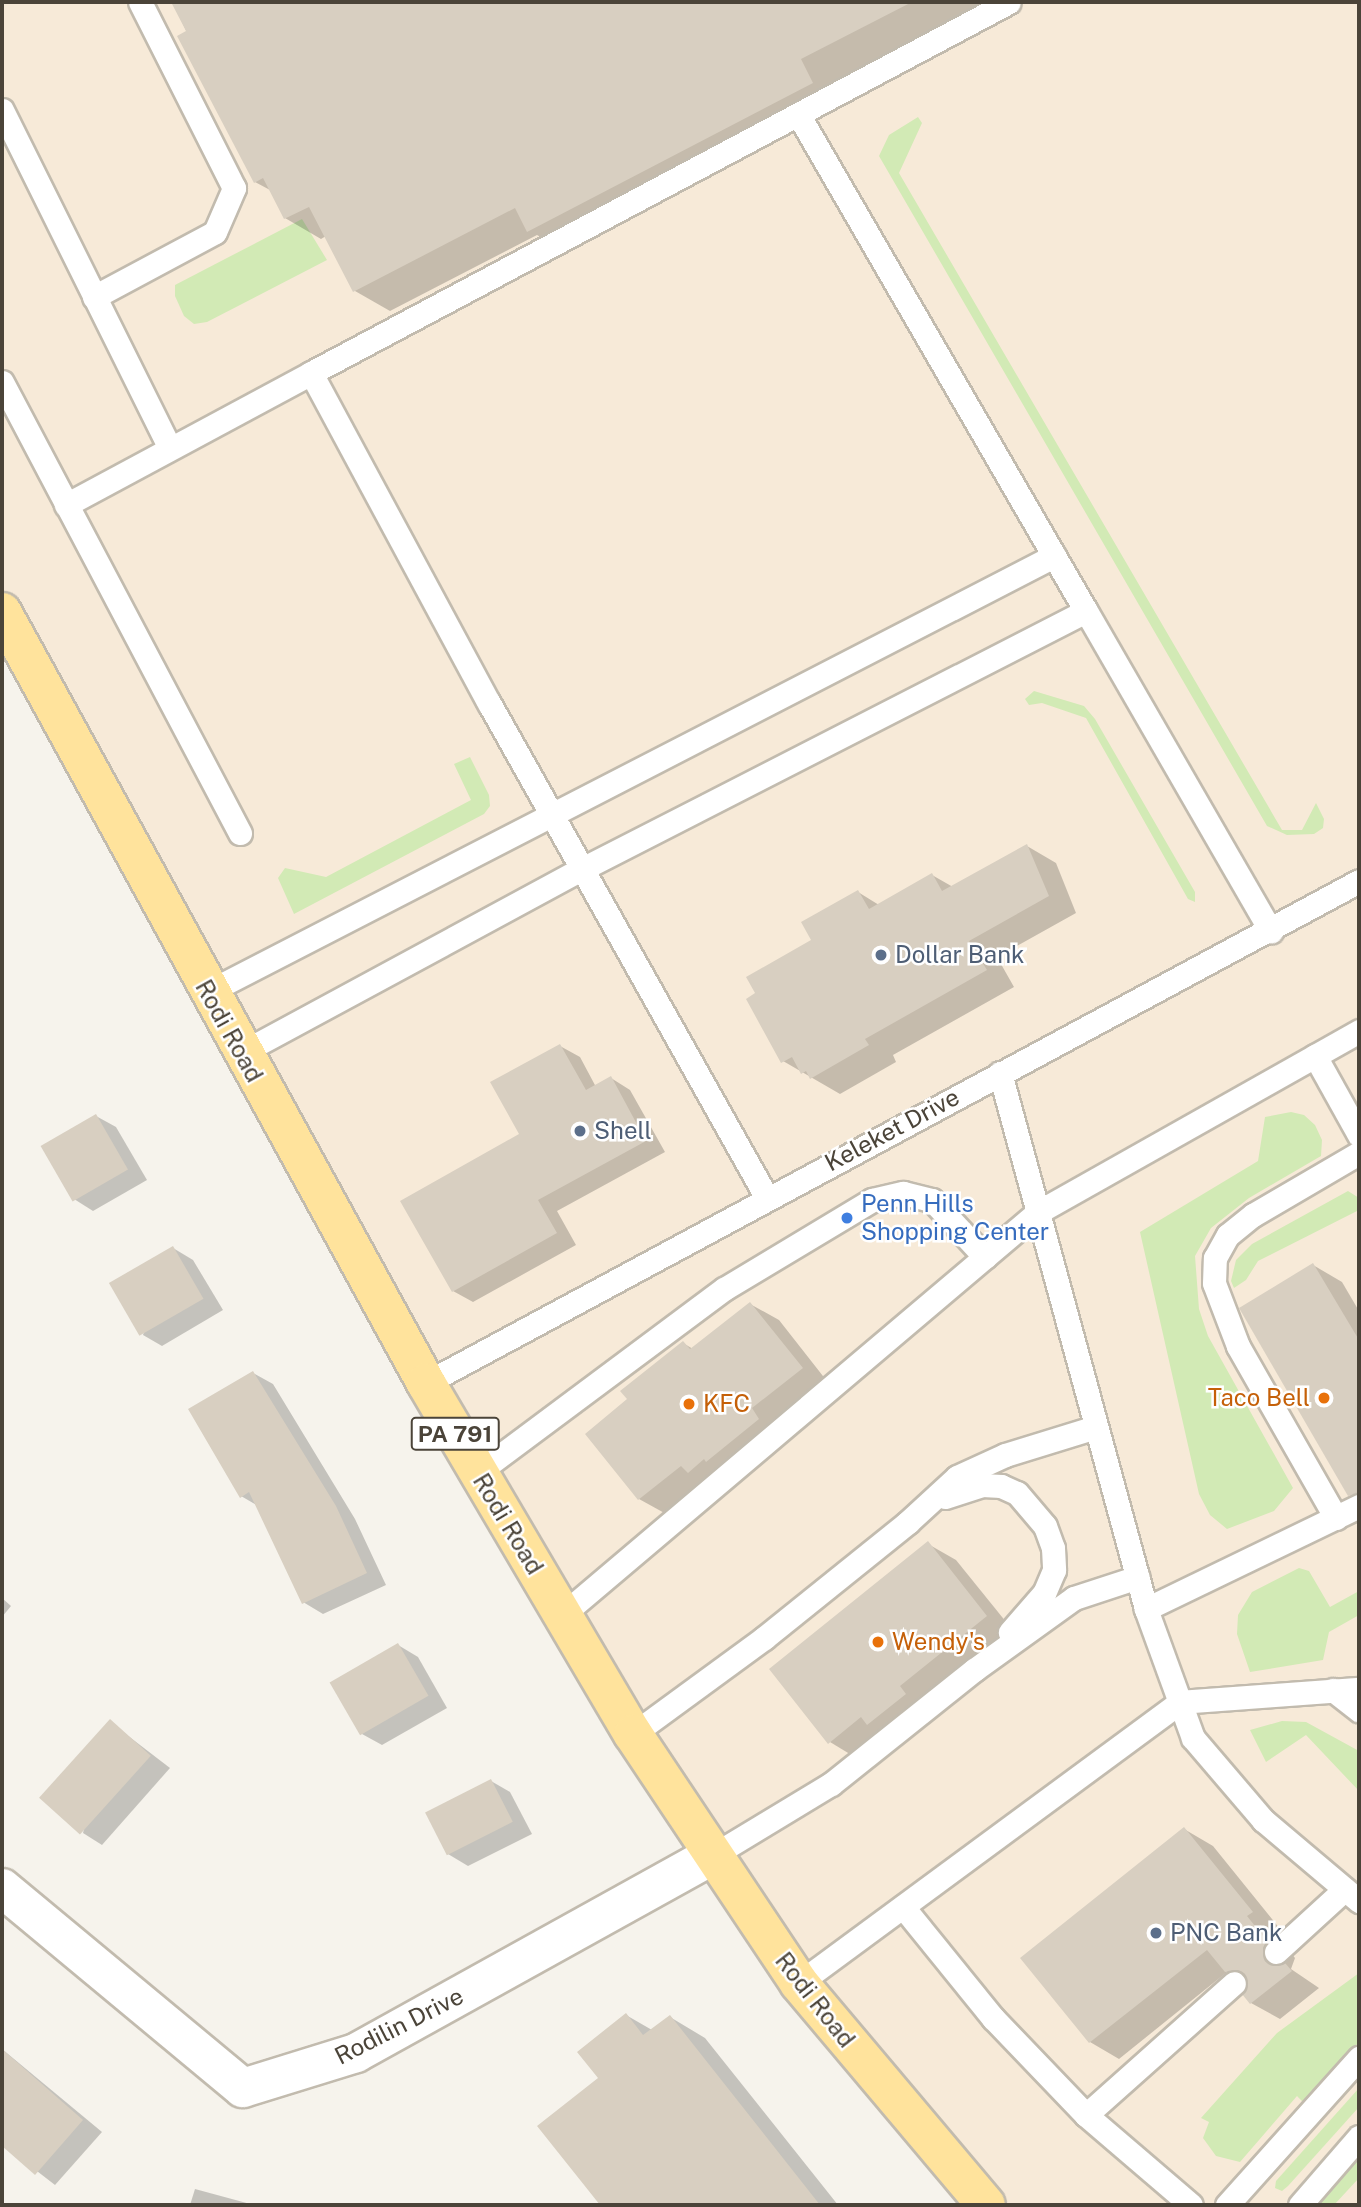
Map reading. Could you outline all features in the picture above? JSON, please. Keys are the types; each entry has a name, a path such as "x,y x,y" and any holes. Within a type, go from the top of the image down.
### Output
{"main road":[{"name":"Rodi Road","path":"2,612 241,1053 426,1383 633,1734 799,1983 986,2205"}],"street":[{"name":"Rodilin Drive","path":"2,1888 243,2088 356,2053 712,1856"}],"lane":[{"path":"94,297 215,232 234,188 140,2"},
{"path":"66,505 1009,2"},
{"path":"2,110 170,448"},
{"path":"799,114 1271,931"},
{"path":"311,373 552,815 767,1198"},
{"path":"2,382 240,833"},
{"path":"208,992 1054,556"},
{"path":"241,1053 582,869 1086,611"},
{"name":"Keleket Drive","path":"426,1383 1000,1073 1271,931 1359,881"},
{"path":"562,1615 1038,1212 1359,1031"},
{"path":"1315,1056 1359,1135"},
{"path":"1000,1073 1146,1609 1193,1738 1263,1820 1352,1895 1276,1952"},
{"path":"1336,1518 1238,1346 1214,1283 1215,1258 1228,1235 1252,1215 1359,1153"},
{"path":"477,1473 724,1289 872,1200 903,1193 932,1200 985,1257"},
{"path":"633,1734 764,1638 932,1501 957,1477 1005,1455 1096,1427"},
{"path":"932,1501 969,1488 1001,1486 1034,1510 1053,1548 1054,1570 1044,1593 974,1670"},
{"path":"1146,1609 1359,1506"},
{"path":"712,1856 831,1784 974,1670 1074,1598 1138,1577"},
{"path":"799,1983 1180,1702 1359,1689"},
{"path":"1333,1690 1359,1710"},
{"path":"904,1907 993,2018 1086,2115 1191,2205"},
{"path":"1086,2115 1234,1983"},
{"path":"1227,2205 1359,2058"},
{"path":"1300,2205 1359,2137"}],"shaded area":[{"name":"Penn Hills Shopping Center","path":"2,2 1359,2 1359,2205 986,2205 868,2068 561,1615 2,612"}],"green space":[{"path":"918,117 922,123 899,173 1282,830 1302,830 1316,803 1324,819 1323,828 1314,834 1287,835 1267,826 879,156 889,135"},
{"path":"302,219 327,260 207,322 194,324 184,316 175,296 175,285"},
{"path":"1034,691 1084,706 1095,719 1195,892 1195,902 1188,899 1086,718 1042,703 1029,705 1025,699"},
{"path":"470,757 489,795 490,806 484,814 294,914 278,878 285,868 326,877 471,800 454,764"},
{"path":"1291,1112 1304,1115 1315,1125 1322,1140 1321,1156 1249,1198 1211,1228 1195,1256 1199,1309 1208,1336 1293,1488 1274,1511 1227,1529 1210,1515 1199,1494 1140,1232 1258,1161 1265,1117"},
{"path":"1348,1191 1359,1198 1359,1210 1258,1261 1246,1280 1234,1288 1231,1281 1236,1260 1252,1244"},
{"path":"1299,1568 1309,1571 1330,1607 1359,1591 1359,1615 1329,1632 1323,1660 1250,1672 1237,1634 1238,1615 1252,1592"},
{"path":"1282,1721 1306,1722 1359,1751 1359,1791 1306,1735 1266,1762 1250,1730"},
{"path":"1359,1973 1359,2042 1303,2102 1297,2096 1240,2162 1216,2156 1203,2138 1209,2122 1201,2118 1277,2033"},
{"path":"1359,2088 1359,2107 1288,2186 1282,2191 1275,2188 1276,2181"},
{"path":"1359,2154 1359,2178 1334,2205 1313,2205"}],"building":[{"path":"171,2 912,2 801,59 813,83 527,232 515,208 353,292 309,207 284,219 263,178 254,183 177,36 186,31"},
{"name":"Dollar Bank","path":"1027,844 1049,896 969,941 987,970 865,1039 869,1045 810,1079 806,1071 801,1074 792,1057 781,1063 746,999 755,993 746,977 811,940 801,922 858,890 869,909 932,873 942,891"},
{"path":"560,1044 586,1090 611,1076 646,1141 538,1200 557,1233 452,1292 400,1201 519,1134 490,1082"},
{"path":"96,1114 128,1169 73,1201 41,1146"},
{"path":"173,1246 204,1299 139,1336 109,1283"},
{"name":"Taco Bell","path":"1313,1263 1359,1340 1359,1492 1348,1496 1239,1308"},
{"name":"KFC","path":"750,1302 803,1368 752,1408 759,1419 706,1462 704,1459 688,1473 681,1466 638,1500 585,1434 627,1399 620,1391 683,1341 690,1349"},
{"path":"253,1371 336,1506 367,1573 302,1604 249,1492 240,1498 188,1409"},
{"name":"Wendy's","path":"928,1541 987,1616 900,1686 906,1694 867,1725 861,1717 828,1744 769,1669"},
{"path":"398,1643 428,1696 360,1735 330,1682"},
{"path":"110,1719 151,1756 80,1835 39,1798"},
{"path":"491,1779 513,1822 447,1855 425,1813"},
{"name":"PNC Bank","path":"1184,1827 1253,1912 1247,1916 1267,1941 1263,1948 1265,1961 1272,1965 1285,1963 1292,1971 1250,2004 1242,1994 1247,1987 1245,1974 1238,1970 1225,1972 1207,1950 1089,2043 1020,1958"},
{"path":"626,2013 643,2035 670,2015 820,2205 600,2205 537,2126 598,2078 577,2052"},
{"path":"2,2049 83,2120 35,2175 2,2146"}],"place":[{"name":"Dollar Bank","path":"881,955"},
{"name":"Shell","path":"580,1131"},
{"name":"Penn Hills Shopping Center","path":"847,1218"},
{"name":"Taco Bell","path":"1324,1398"},
{"name":"KFC","path":"689,1404"},
{"name":"Wendy's","path":"878,1642"},
{"name":"PNC Bank","path":"1156,1933"}]}
